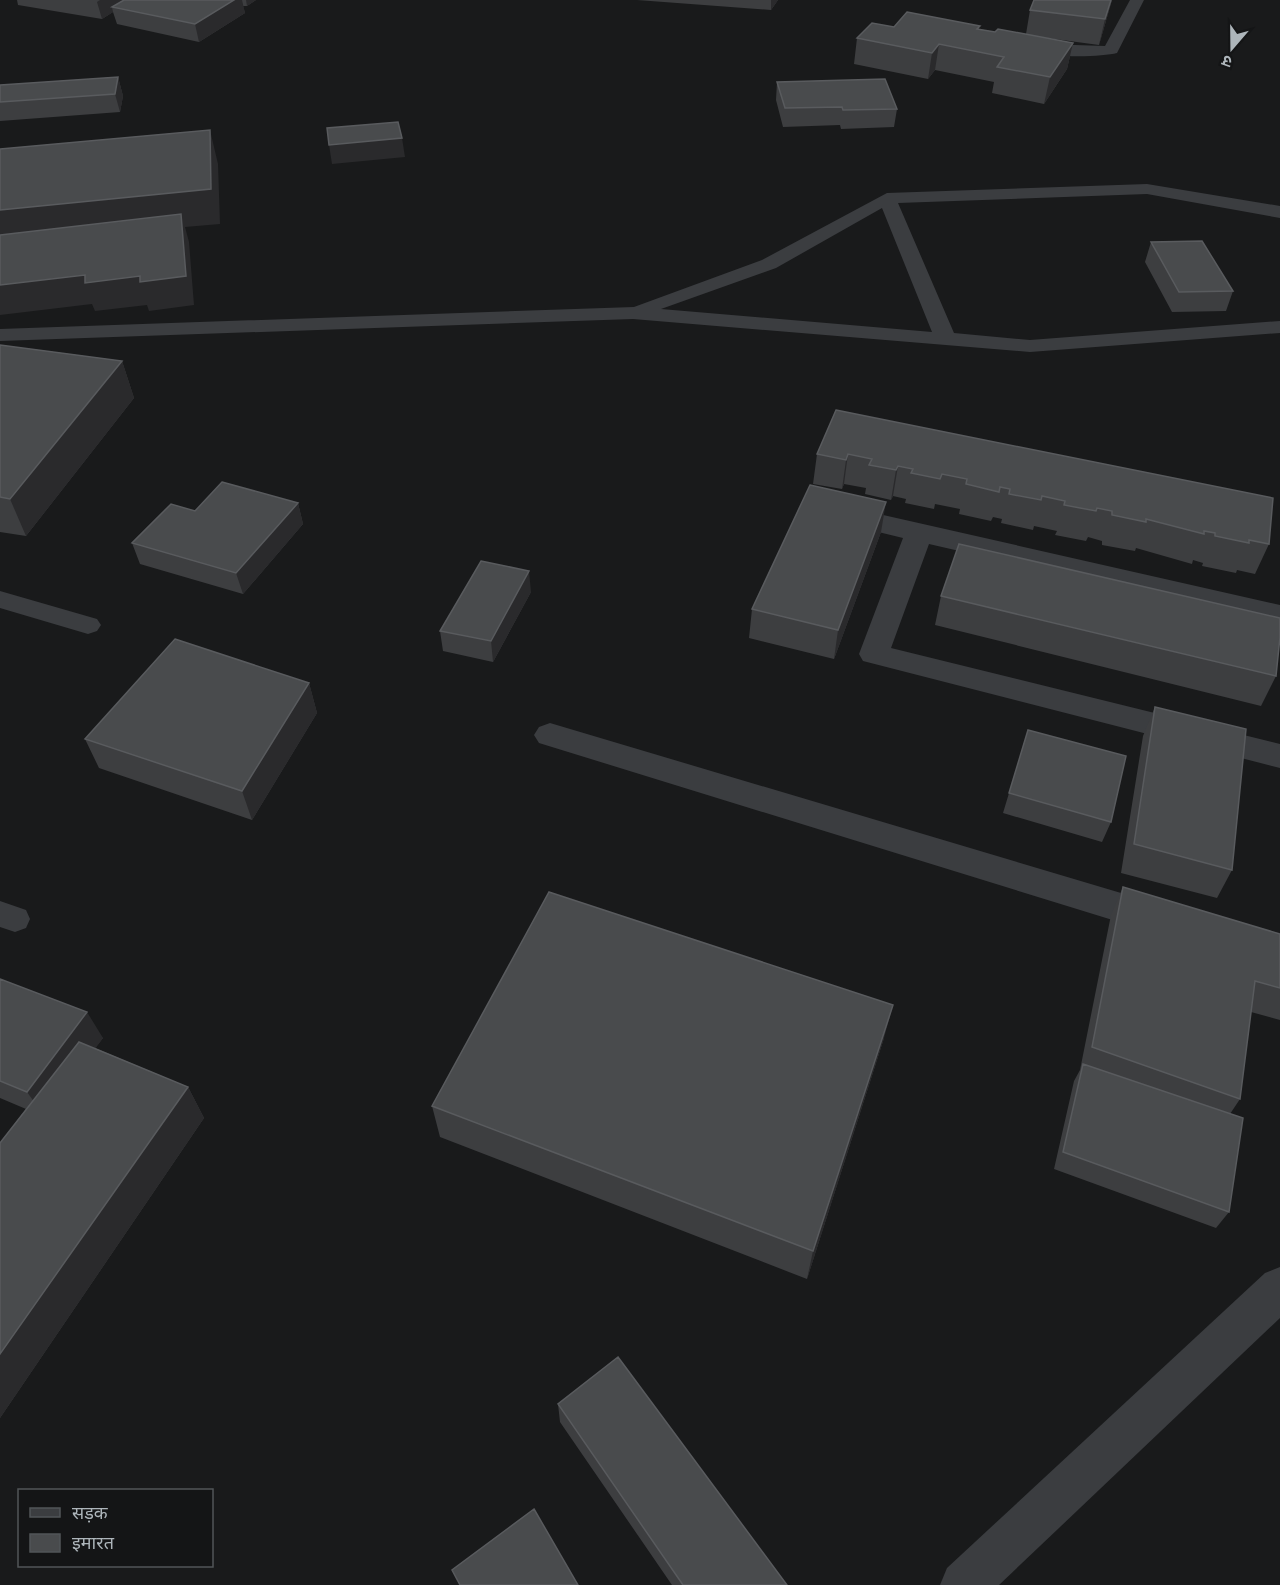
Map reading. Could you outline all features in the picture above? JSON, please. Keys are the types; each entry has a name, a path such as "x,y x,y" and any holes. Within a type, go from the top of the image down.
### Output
{"street":[{"path":"810,507 1280,615"},
{"path":"919,532 874,654 1280,756"},
{"path":"550,735 1189,928"},
{"path":"964,1585 1280,1288"}],"lane":[{"path":"1045,49 1095,52 1111,50 1137,0"},
{"path":"633,313 770,264 887,198 1147,189 1280,212"},
{"path":"887,198 945,340"},
{"path":"0,335 633,313 1030,346 1280,327"},
{"path":"0,599 88,625"}],"building":[{"path":"124,0 234,0 195,24 112,7"},
{"path":"1034,0 1111,0 1105,19 1030,10"},
{"path":"907,12 980,26 977,29 995,32 998,29 1073,43 1050,77 997,67 1004,57 939,44 932,53 857,38 872,23 894,27"},
{"path":"118,77 115,94 0,102 0,85"},
{"path":"885,79 897,109 785,108 777,82"},
{"path":"398,122 402,138 329,145 327,128"},
{"path":"210,130 211,189 0,210 0,149"},
{"path":"181,214 186,276 140,282 140,276 85,283 85,275 0,285 0,235"},
{"path":"1202,241 1233,291 1179,292 1151,242"},
{"path":"0,345 122,361 10,499 0,497"},
{"path":"836,410 1273,498 1269,544 1249,540 1249,543 1215,536 1215,533 1204,531 1204,534 1146,519 1146,522 1112,515 1112,511 1097,508 1096,511 1064,505 1065,501 1042,496 1041,500 1009,494 1010,489 1000,487 999,492 966,484 967,479 942,474 940,479 911,473 913,469 898,466 896,470 869,465 872,459 848,454 846,460 817,454"},
{"path":"222,482 298,503 236,573 132,543 171,504 195,511"},
{"path":"810,485 886,502 838,630 752,609"},
{"path":"959,544 1280,618 1276,676 941,596"},
{"path":"481,561 529,571 491,641 440,631"},
{"path":"175,639 309,683 242,791 85,739"},
{"path":"1155,707 1246,729 1232,870 1134,844"},
{"path":"1028,730 1126,756 1111,822 1009,793"},
{"path":"1123,887 1280,934 1280,988 1255,981 1240,1099 1092,1047"},
{"path":"549,892 893,1005 813,1251 432,1106"},
{"path":"0,979 87,1012 27,1092 0,1081"},
{"path":"79,1042 188,1087 0,1354 0,1143"},
{"path":"1083,1064 1243,1118 1229,1212 1063,1152"},
{"path":"618,1357 787,1585 683,1585 558,1404"},
{"path":"534,1509 578,1585 460,1585 452,1570"}]}
